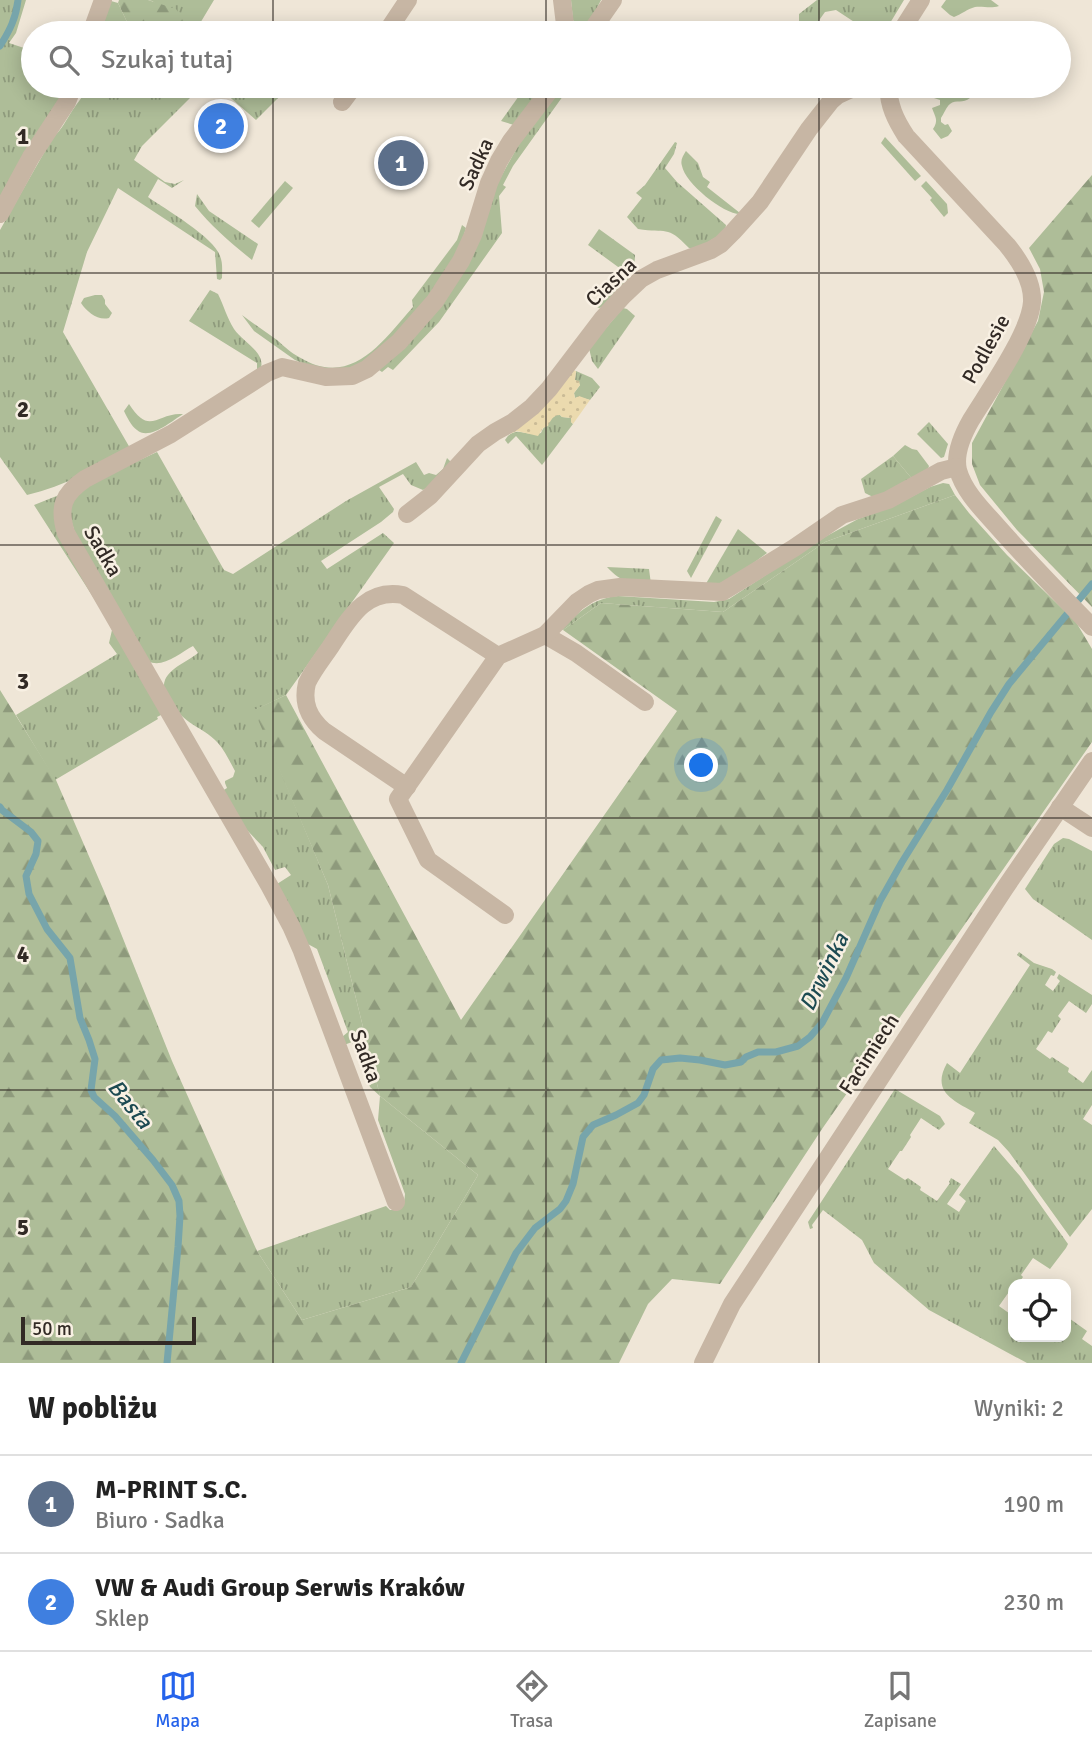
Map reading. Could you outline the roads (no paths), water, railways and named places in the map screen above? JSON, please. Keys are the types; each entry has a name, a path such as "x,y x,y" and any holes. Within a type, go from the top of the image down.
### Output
{"street":[{"path":"95,21 103,0"},
{"path":"394,21 408,0"},
{"path":"562,0 565,21"},
{"path":"598,21 613,0"},
{"path":"908,21 921,0"},
{"path":"0,214 31,157 68,98"},
{"path":"342,102 345,98"},
{"name":"Sadka","path":"396,1202 291,926 66,533 62,509 72,488 85,479 171,435 267,373 282,367 326,377 352,376 382,358 435,301 455,271 473,235 489,183 499,161 544,98"},
{"name":"Ciasna","path":"407,514 430,496 478,444 513,422 549,390 603,318 641,279 721,244 760,202 808,129 834,98"},
{"name":"Podlesie","path":"890,98 892,113 902,130 1007,245 1026,274 1030,288 1030,316 964,434 957,467"},
{"path":"505,915 428,860 398,799 498,656 545,635 578,601 598,590 620,587 722,592 842,515 888,500 942,471 957,467 966,488 976,501 1041,576 1092,627"},
{"path":"407,787 324,731 307,709 307,683 348,621 375,597 385,594 403,595 498,656"},
{"path":"545,635 576,653 645,702"},
{"path":"1092,761 1060,807 1092,828"},
{"name":"Facimiech","path":"703,1363 732,1304 1060,807"}],"waterway":[{"name":"Basta","path":"0,46 12,24 18,0"},
{"name":"Drwinka","path":"461,1363 516,1253 535,1228 566,1201 573,1184 583,1137 593,1125 638,1103 644,1095 653,1069 661,1060 680,1058 725,1065 741,1062 758,1052 776,1052 798,1046 822,1023 846,978 880,901 991,712 1009,684 1092,584"},
{"name":"Basta","path":"0,807 38,841 36,854 26,876 29,894 47,929 70,958 80,1018 95,1059 91,1090 94,1097 115,1116 153,1160 172,1185 179,1201 178,1247 167,1363"}],"place":[{"name":"VW & Audi Group Serwis Kraków","path":"221,126"},
{"name":"M-PRINT S.C.","path":"401,163"}]}
